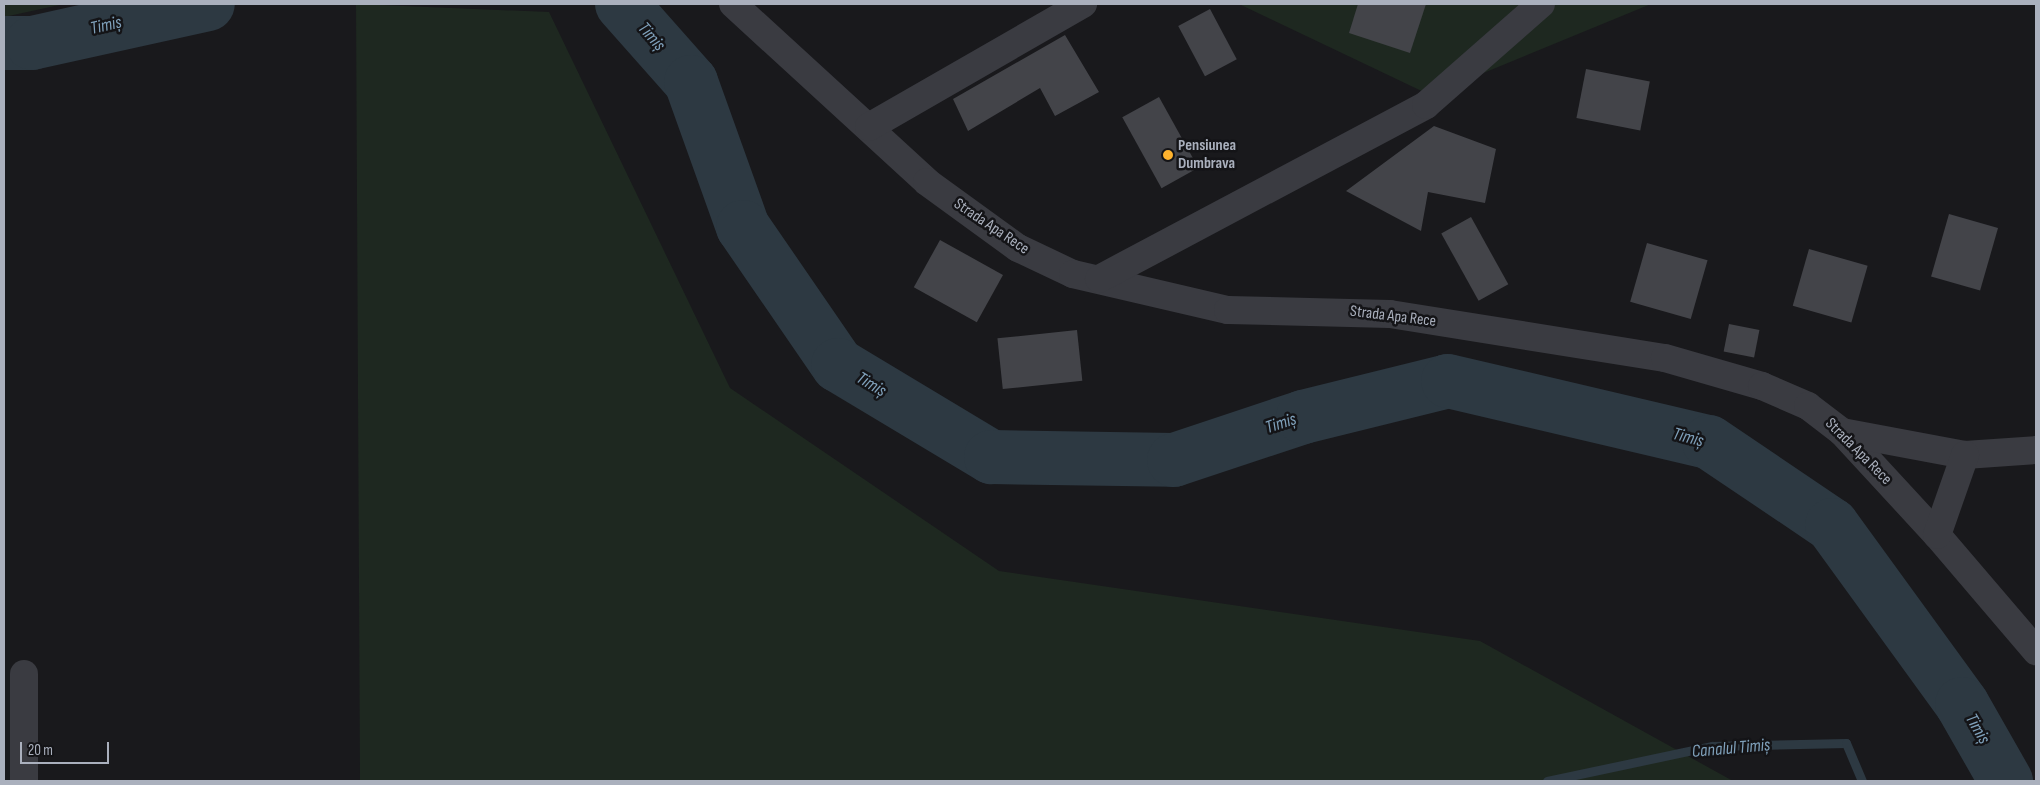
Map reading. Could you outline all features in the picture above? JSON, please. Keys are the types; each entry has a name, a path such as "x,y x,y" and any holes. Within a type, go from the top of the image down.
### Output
{"street":[{"name":"Strada Apa Rece","path":"733,4 927,182 1018,248 1073,274 1228,310 1390,314 1665,358 1785,396 1808,406 1842,432 1937,535 2036,651"},
{"path":"869,127 1083,4"},
{"path":"1099,279 1426,105 1541,4"},
{"path":"1842,432 1965,455 2036,450"},
{"path":"1937,535 1965,455"},
{"path":"24,674 24,781"}],"shaded area":[{"path":"4,4 64,4 4,17"},
{"path":"356,4 549,12 730,388 999,571 1480,641 1733,781 360,781"},
{"path":"1239,4 1651,4 1430,95"}],"building":[{"path":"1358,4 1426,4 1410,53 1349,33"},
{"path":"1210,9 1237,59 1205,76 1178,26"},
{"path":"1065,35 1099,92 1055,116 1040,88 968,131 953,99"},
{"path":"1586,69 1650,81 1640,130 1576,118"},
{"path":"1159,97 1198,168 1162,188 1122,117"},
{"path":"1434,126 1496,149 1485,203 1428,192 1421,231 1346,191"},
{"path":"1949,214 1998,228 1980,291 1931,276"},
{"path":"1471,217 1508,284 1479,301 1441,233"},
{"path":"940,240 1003,275 977,322 914,287"},
{"path":"1647,243 1708,260 1691,319 1630,302"},
{"path":"1809,249 1868,266 1851,323 1793,306"},
{"path":"1729,324 1759,330 1754,357 1724,351"},
{"path":"1077,330 1082,381 1003,389 997,338"}],"waterway":[{"name":"Timiș","path":"4,43 32,43 208,4"},
{"name":"Timiș","path":"622,4 691,82 743,227 838,365 991,457 1174,460 1303,417 1448,381 1709,442 1832,525 1962,704 2006,781"},
{"name":"Canalul Timiș","path":"1547,781 1712,746 1846,743 1862,781"}],"place":[{"name":"Pensiunea Dumbrava","path":"1168,155"}]}
